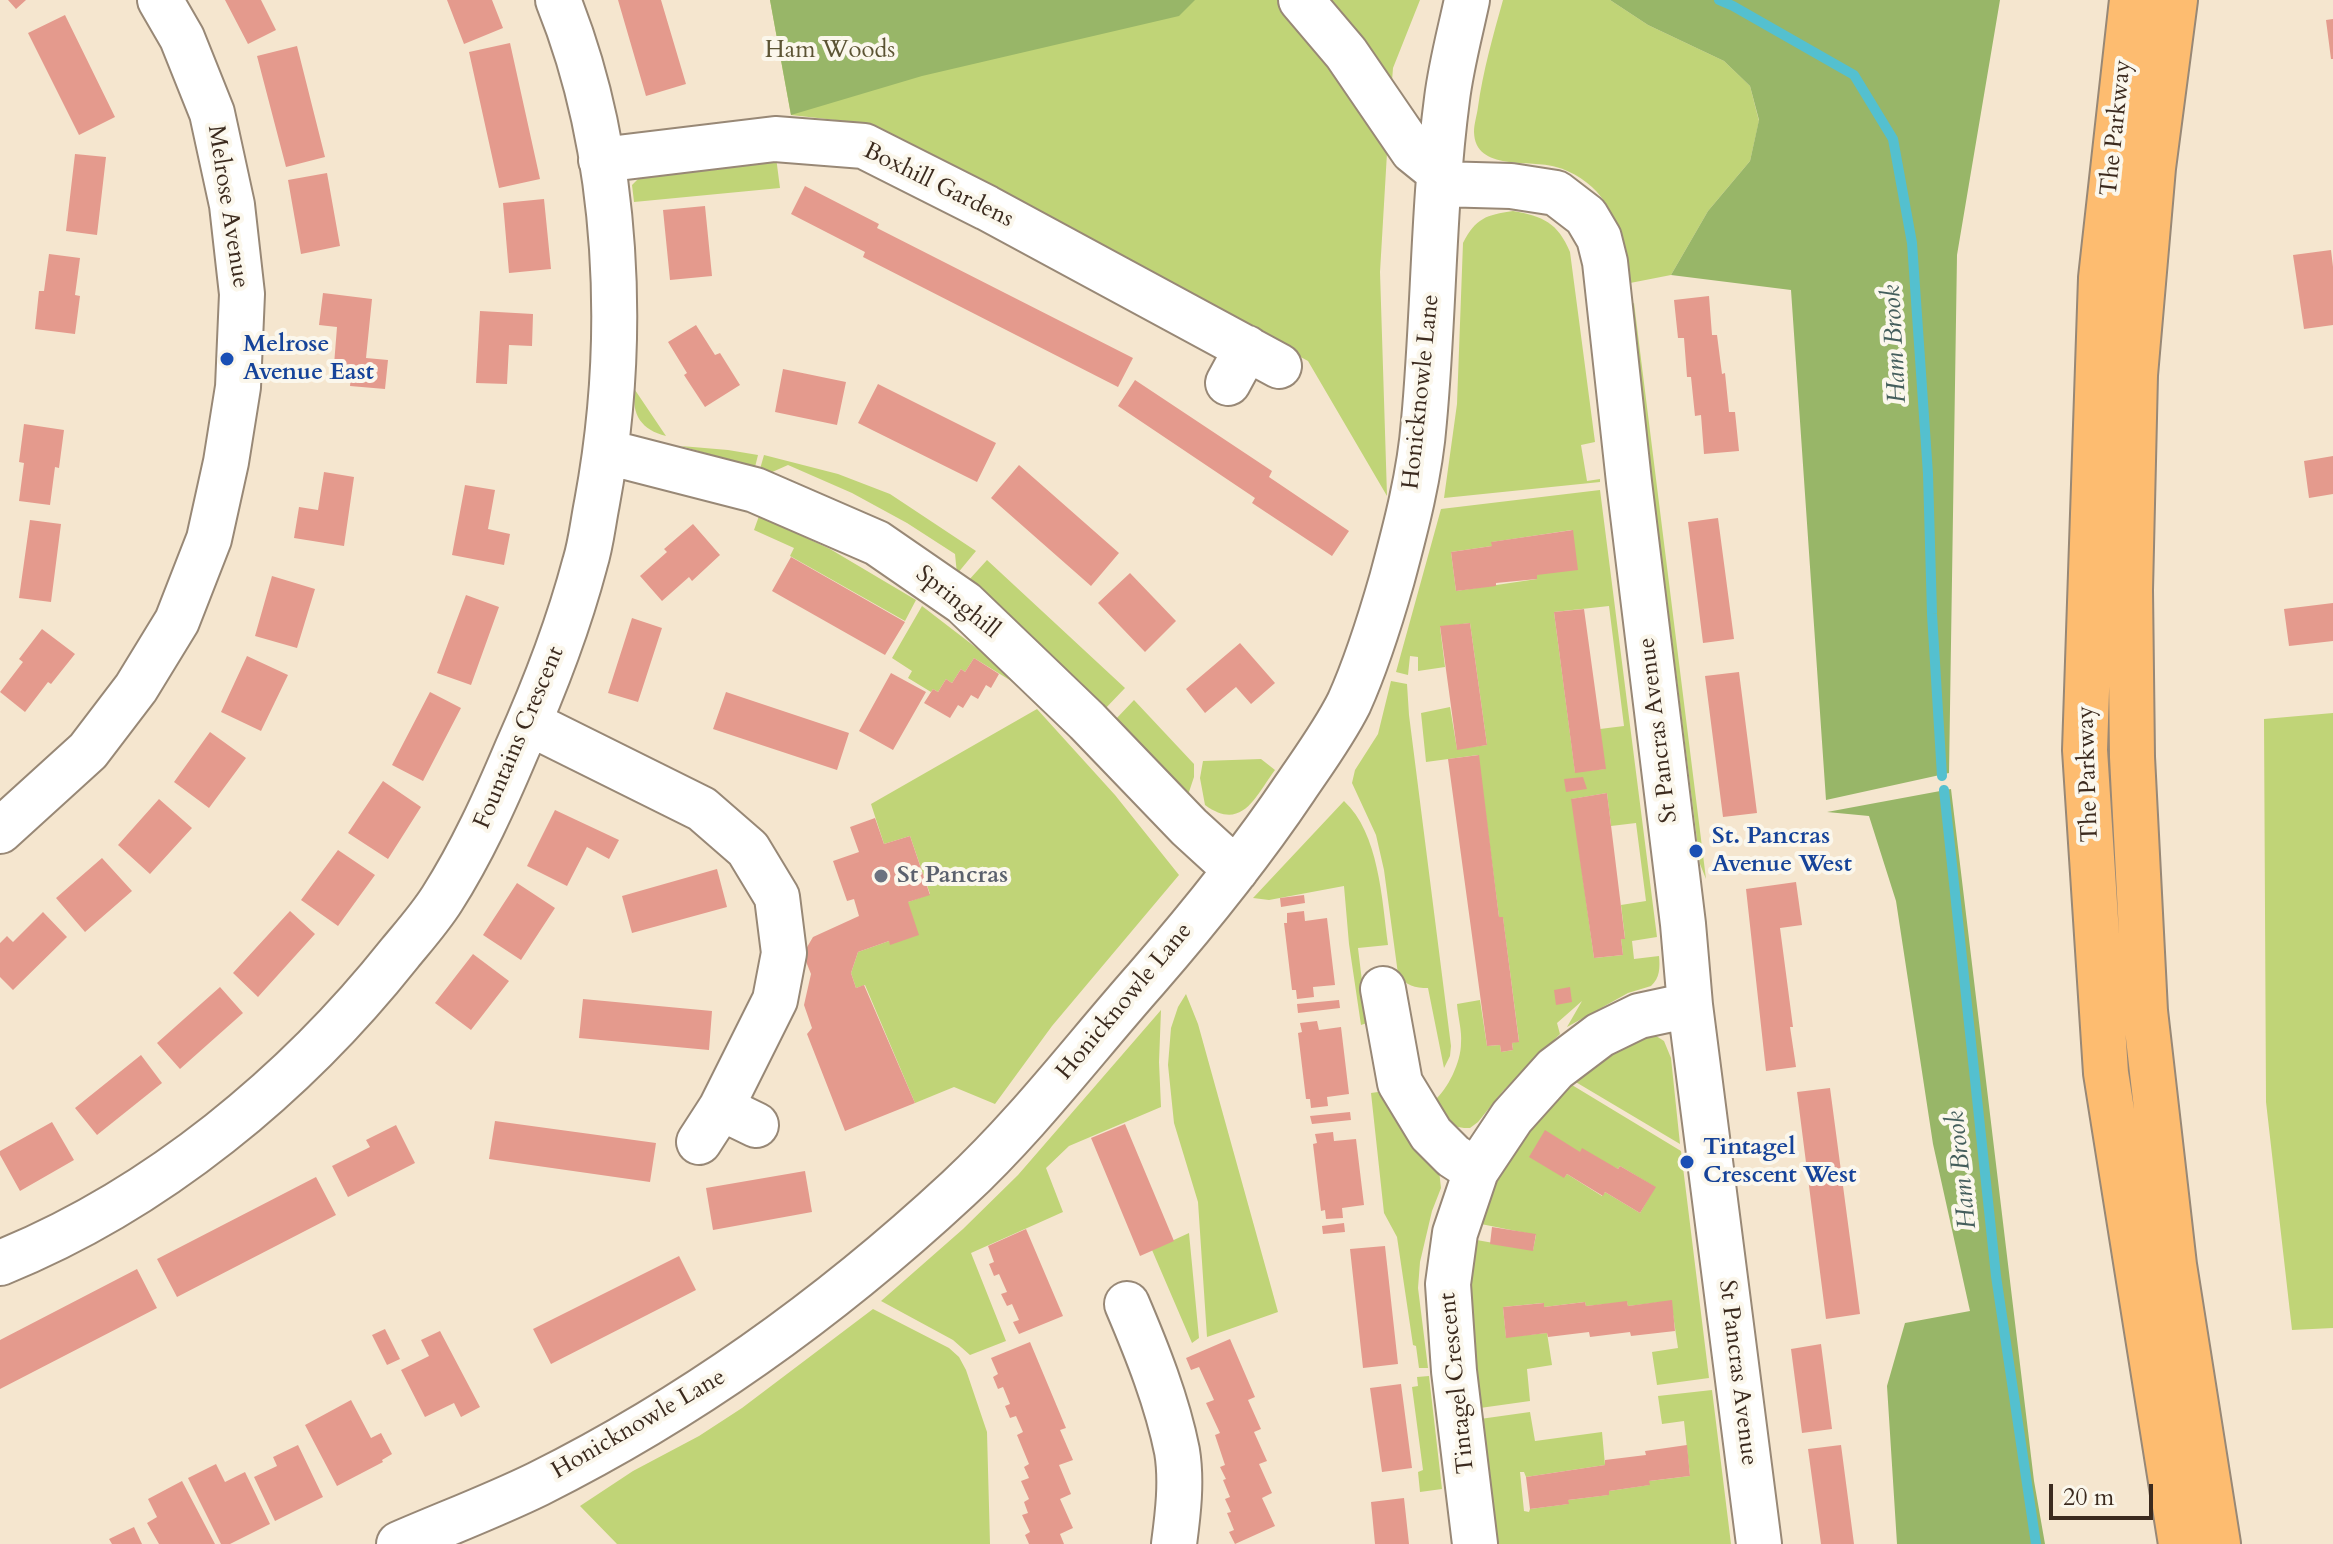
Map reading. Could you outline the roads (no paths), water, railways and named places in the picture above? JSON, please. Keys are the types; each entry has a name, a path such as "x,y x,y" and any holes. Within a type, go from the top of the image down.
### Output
{"highway":[{"name":"The Parkway","path":"2132,0 2101,278 2085,750 2106,1073 2181,1544"},
{"name":"The Parkway","path":"2175,0 2153,168 2135,375 2130,590 2132,757 2145,1011 2174,1265 2218,1544"}],"street":[{"name":"Melrose Avenue","path":"0,831 88,751 136,688 161,648 177,621 209,539 226,462 238,387 242,294 232,205 212,113 182,38 160,0"},
{"name":"Fountains Crescent","path":"0,1263 120,1204 225,1130 300,1064 372,988 441,901 485,824 560,647 586,560 607,452 614,328 612,246 589,97 558,0"},
{"path":"1301,0 1346,53 1413,151 1439,178"},
{"name":"Honicknowle Lane","path":"399,1544 535,1485 630,1434 730,1372 844,1287 959,1188 1024,1121 1236,870 1326,744 1362,671 1411,505 1424,425 1447,94 1467,0"},
{"name":"Boxhill Gardens","path":"601,160 775,139 864,146 987,208 1251,365"},
{"name":"St Pancras Avenue","path":"1439,178 1556,193 1586,216 1599,238 1605,262 1690,1005 1759,1544"},
{"name":"Springhill","path":"607,452 755,490 877,543 964,603 1236,870"},
{"path":"529,723 702,809 748,849 777,897 784,953 775,1000 725,1125"},
{"path":"1383,989 1400,1083 1431,1134 1453,1156 1476,1171"},
{"name":"Tintagel Crescent","path":"1475,1544 1454,1371 1448,1284 1455,1233 1476,1171 1512,1117 1555,1069 1600,1035 1639,1016 1690,1005"},
{"path":"1127,1304 1164,1401 1177,1453 1179,1510 1174,1544"}],"waterway":[{"name":"Ham Brook","path":"1719,0 1854,75 1893,139 1912,243 1928,474 1932,614 1942,776"},
{"name":"Ham Brook","path":"1944,790 1996,1276 2036,1544"}],"place":[{"name":"Melrose Avenue East","path":"227,359"},
{"name":"St. Pancras Avenue West","path":"1696,851"},
{"name":"St Pancras","path":"881,876"},
{"name":"Tintagel Crescent West","path":"1687,1162"}],"park label":[{"name":"Ham Woods","path":"830,51"}]}
